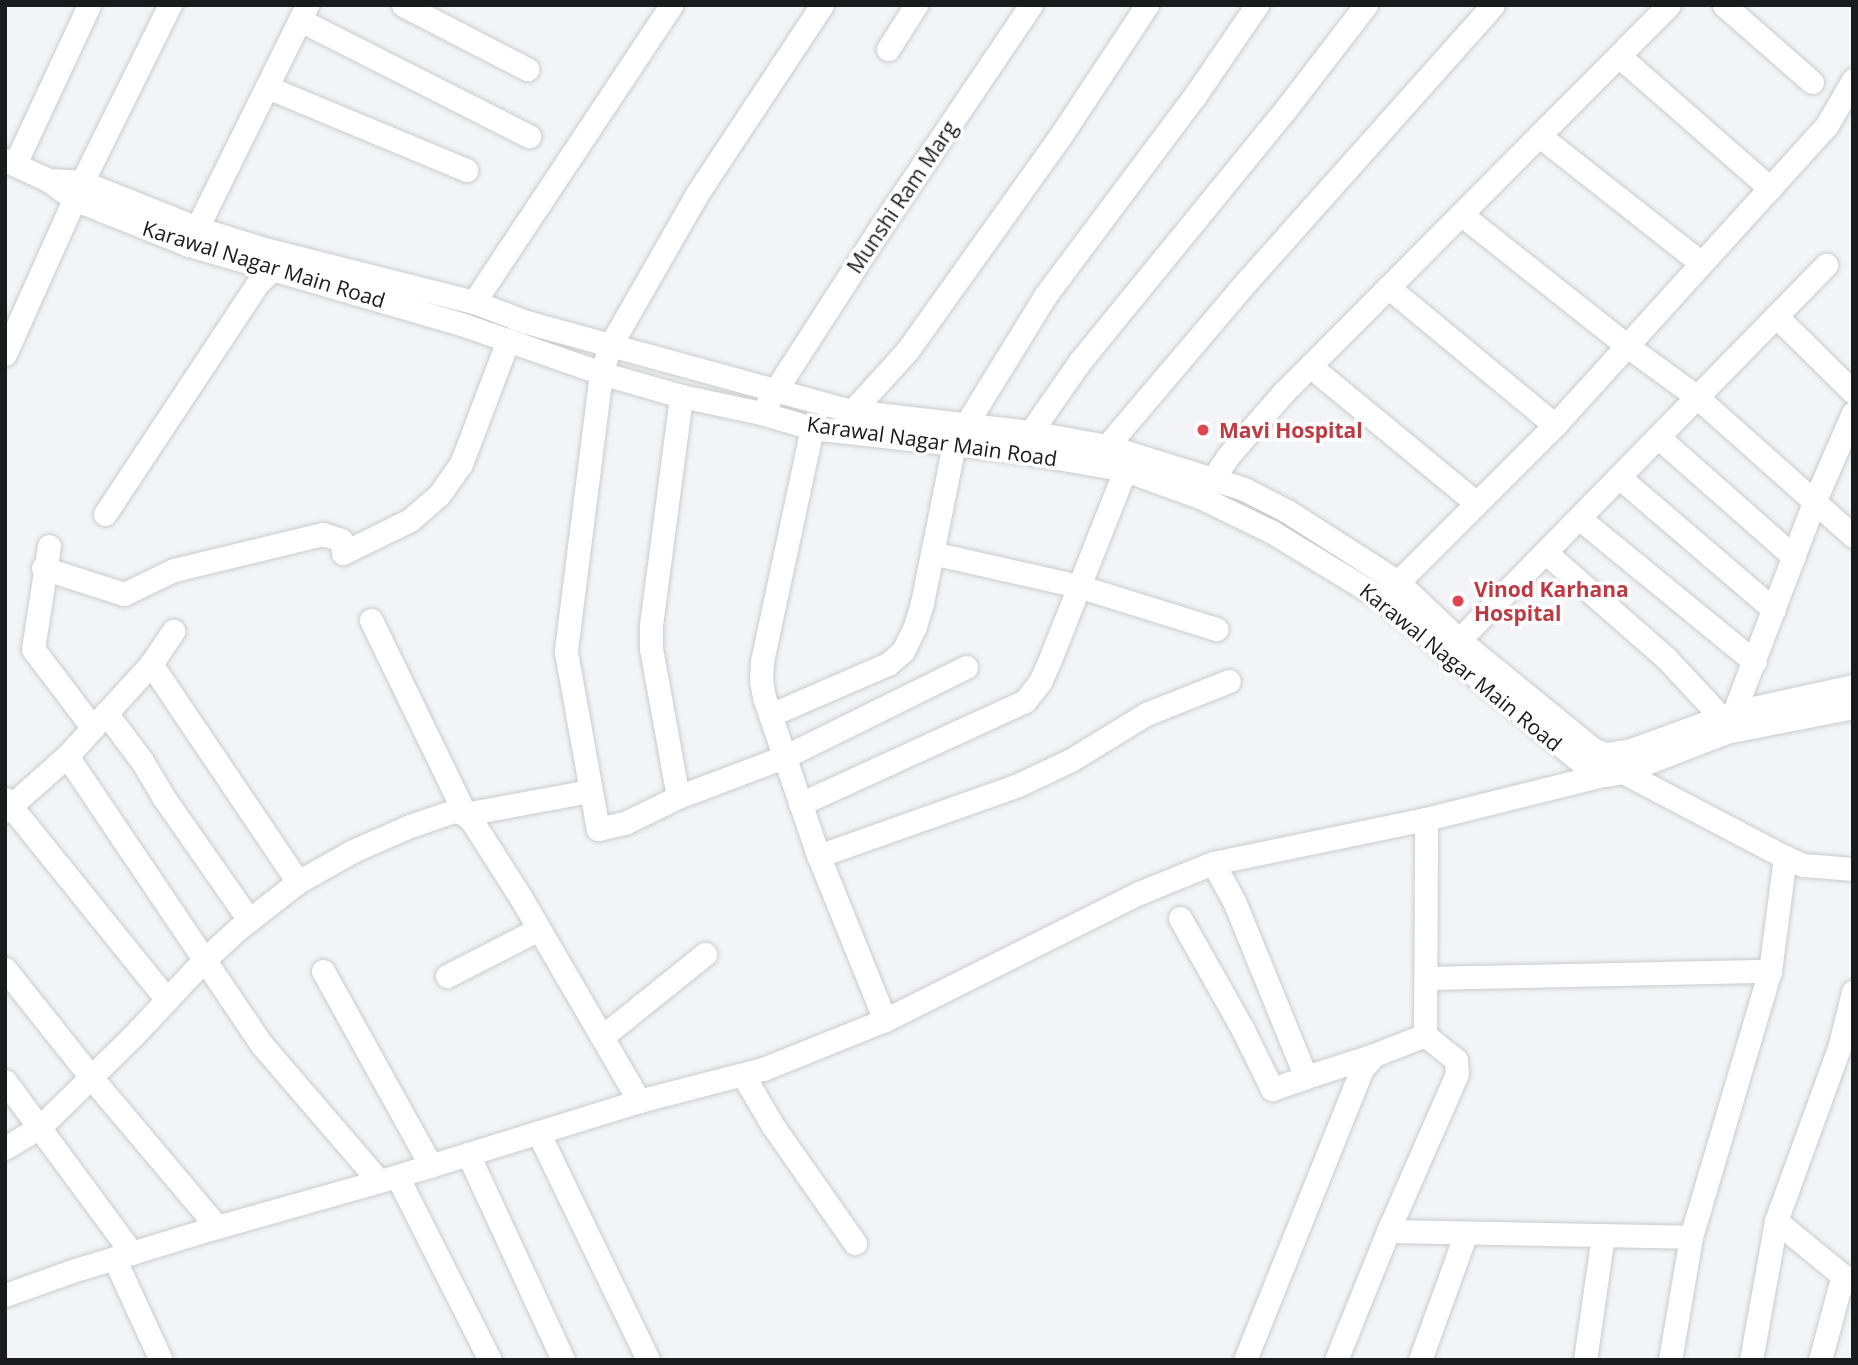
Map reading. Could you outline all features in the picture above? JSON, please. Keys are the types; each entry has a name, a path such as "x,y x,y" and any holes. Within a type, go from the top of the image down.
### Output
{"street":[{"path":"10,162 89,5"},
{"path":"5,354 78,190 170,5"},
{"path":"403,5 527,68"},
{"path":"474,302 671,5"},
{"path":"822,5 697,194 610,346 601,373 566,652 598,829 625,823 678,797 784,757 966,667"},
{"path":"888,49 916,5"},
{"name":"Munshi Ram Marg","path":"761,413 1031,5"},
{"path":"835,430 907,351 1063,132 1147,5"},
{"path":"770,715 888,664 903,651 915,626 959,435 1045,296 1194,97 1257,5"},
{"path":"1024,442 1081,360 1285,110 1366,5"},
{"path":"1103,456 1248,280 1493,5"},
{"path":"1207,488 1253,425 1670,5"},
{"path":"1724,5 1812,82"},
{"path":"193,237 303,13 529,136"},
{"path":"1619,56 1770,188"},
{"path":"1382,599 1475,502 1555,425 1827,125 1853,80"},
{"path":"267,86 466,170"},
{"path":"1541,136 1701,263"},
{"name":"Karawal Nagar Main Road","path":"10,162 48,180 273,269 681,396 761,413 811,428 959,435 1024,442 1103,456 1207,488 1272,532 1382,599 1593,772 1613,763"},
{"path":"1462,215 1626,345 1697,397 1853,536"},
{"name":"Karawal Nagar Main Road","path":"193,237 474,302 526,322 610,346 852,411 959,435"},
{"path":"1460,640 1826,265"},
{"path":"105,514 258,283 273,269"},
{"path":"1388,287 1555,425"},
{"path":"1776,316 1853,392"},
{"path":"43,568 124,594 174,570 323,534 341,540 343,553 399,526 439,495 461,464 508,340"},
{"path":"1310,366 1475,502"},
{"path":"678,797 651,649 651,625 681,396"},
{"path":"1727,720 1755,662 1815,500 1853,413"},
{"path":"811,428 762,661 761,680 770,715 818,856 885,1020"},
{"path":"1658,437 1794,557"},
{"name":"Karawal Nagar Main Road","path":"1103,456 1125,470 1207,488 1244,489 1287,511 1398,582 1460,640 1551,718 1613,763"},
{"path":"800,804 1025,701 1040,682 1052,657 1125,470"},
{"path":"1619,477 1774,610"},
{"path":"1579,518 1755,662"},
{"path":"49,546 43,568 33,649 100,721 142,761 249,920"},
{"path":"1545,552 1666,658 1727,720"},
{"path":"932,553 1078,586 1216,629"},
{"path":"372,620 465,814 539,929 639,1101"},
{"path":"167,1000 7,805 67,756 151,664 173,631"},
{"path":"151,664 298,882"},
{"path":"818,856 1016,786 1071,760 1146,714 1229,681"},
{"path":"5,1295 123,1255 431,1166 639,1101 743,1075 885,1020 1139,893 1213,863 1426,819 1613,763 1727,720 1853,685"},
{"path":"1727,720 1853,707"},
{"path":"67,756 262,1045 388,1178 489,1359"},
{"path":"1613,763 1785,858 1803,864 1853,869"},
{"path":"5,1148 41,1126 204,960 249,920 326,864 445,813 465,814 589,791"},
{"path":"1425,1035 1426,819"},
{"path":"1670,1360 1691,1237 1770,971 1785,858"},
{"path":"1213,863 1234,901 1307,1077"},
{"path":"1180,918 1243,1030 1270,1086 1278,1090 1425,1035"},
{"path":"447,975 539,929"},
{"path":"603,1036 705,954"},
{"path":"5,969 90,1076 217,1227"},
{"path":"323,971 431,1166"},
{"path":"1426,978 1770,971"},
{"path":"1751,1360 1776,1221 1839,1048 1853,992"},
{"path":"1336,1360 1388,1231 1457,1074 1456,1060 1425,1035"},
{"path":"1245,1360 1362,1069 1374,1055"},
{"path":"743,1075 772,1126 855,1243"},
{"path":"5,1081 41,1126 123,1255 161,1360"},
{"path":"538,1132 649,1360"},
{"path":"468,1154 563,1360"},
{"path":"1776,1221 1848,1280 1820,1360"},
{"path":"1388,1231 1691,1237"},
{"path":"1420,1360 1466,1233"},
{"path":"1586,1360 1603,1235"}],"place":[{"name":"Mavi Hospital","path":"1203,430"},
{"name":"Vinod Karhana Hospital","path":"1458,601"}]}
